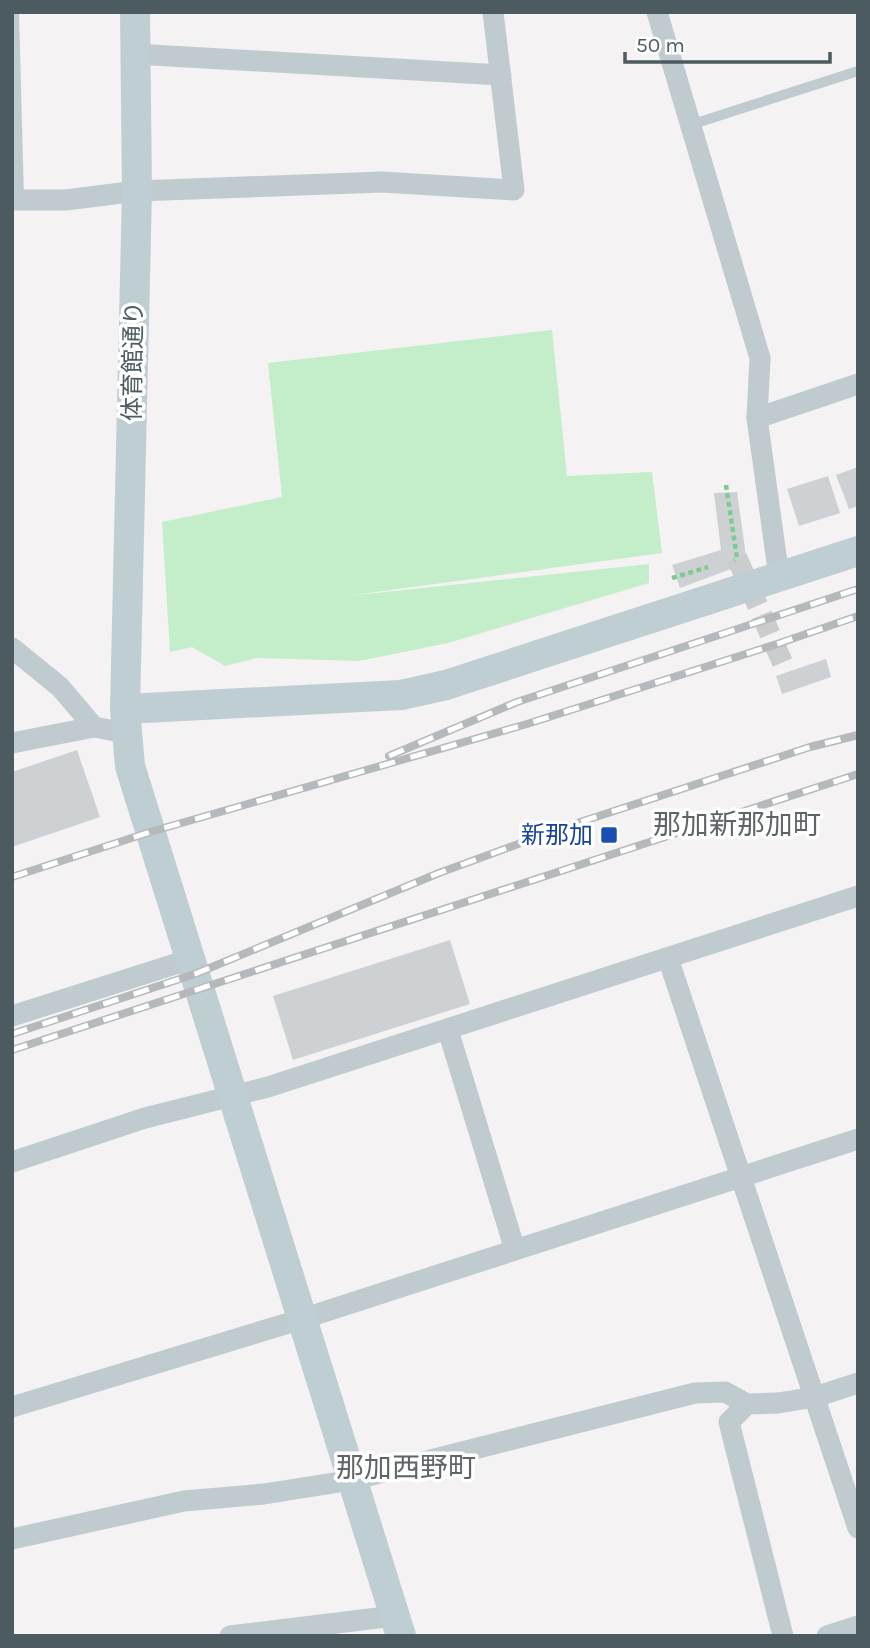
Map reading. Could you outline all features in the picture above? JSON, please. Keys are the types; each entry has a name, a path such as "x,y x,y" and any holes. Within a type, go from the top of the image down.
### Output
{"street":[{"name":"体育館通り","path":"135,12 137,191 125,721 130,766 398,1626"},
{"path":"15,200 66,200 137,191 382,182 514,190 493,12"},
{"path":"657,12 760,358 757,418 779,577"},
{"path":"135,54 501,75"},
{"path":"757,418 858,384"},
{"path":"12,743 125,721 401,695 446,685 858,551"},
{"path":"12,648 60,687 94,727"},
{"path":"12,1162 145,1118 268,1087 858,896"},
{"path":"668,958 858,1528"},
{"path":"12,1016 191,959"},
{"path":"448,1030 515,1250"},
{"path":"12,1407 302,1319 858,1139"},
{"path":"12,1539 184,1501 264,1494 352,1480 695,1393 725,1392 747,1404 778,1403 815,1397 858,1382"},
{"path":"747,1404 729,1422 783,1636"},
{"path":"230,1636 398,1626"},
{"path":"827,1636 858,1626"}],"lane":[{"path":"14,12 15,200"},
{"path":"690,125 858,71"}],"path":[{"path":"726,485 737,558"}],"green space":[{"path":"552,330 567,476 652,472 662,553 347,596 649,564 649,583 448,643 359,661 257,658 225,666 192,647 170,652 162,522 282,497 268,363"}],"building":[{"path":"858,467 858,506 849,509 836,475"},
{"path":"828,476 840,513 799,526 787,489"},
{"path":"737,492 747,563 680,588 672,565 721,550 714,493"},
{"path":"826,659 831,677 782,694 776,676"},
{"path":"77,750 100,817 12,847 12,772"},
{"path":"450,940 470,1004 293,1060 273,996"}],"tunnel":[{"path":"737,558 784,666"}],"railway":[{"path":"389,756 517,702 858,589"},
{"path":"12,877 150,832 527,724 858,616"},
{"path":"12,1034 195,974 439,873 562,828 810,747 858,735"},
{"path":"12,1050 858,774"}],"place":[{"name":"新那加","path":"609,835"}],"district":[{"name":"那加新那加町","path":"737,824"},
{"name":"那加西野町","path":"406,1467"}]}
